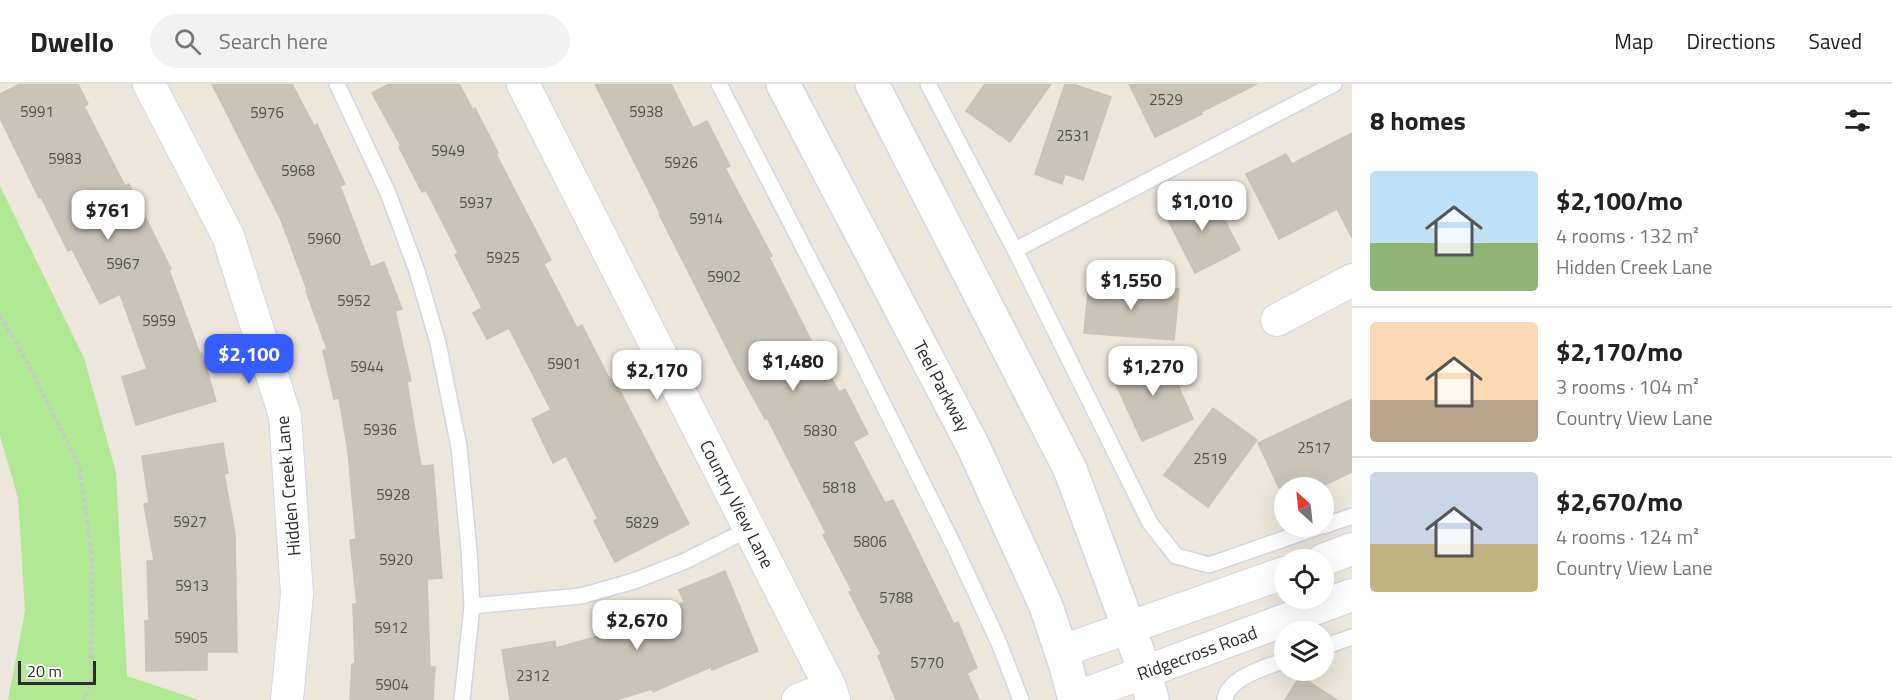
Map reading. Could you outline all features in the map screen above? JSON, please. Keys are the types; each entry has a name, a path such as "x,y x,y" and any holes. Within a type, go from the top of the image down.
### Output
{"main road":[{"name":"Teel Parkway","path":"783,84 973,446 1046,606 1062,651 1075,699"},
{"path":"872,84 1070,470 1149,686"}],"street":[{"name":"Hidden Creek Lane","path":"149,84 228,236 285,416 297,594 287,700"},
{"name":"Country View Lane","path":"523,84 832,693"},
{"path":"1277,320 1352,280"},
{"path":"1334,556 1352,549"},
{"path":"1062,651 1274,577"},
{"name":"Ridgecross Road","path":"1075,699 1149,686 1352,595"},
{"path":"798,700 832,693"}],"lane":[{"path":"337,84 388,193 417,271 438,343 459,447 469,550 472,606 462,700"},
{"path":"719,84 954,546 999,643 1021,700"},
{"path":"928,84 1015,250 1150,522 1176,556 1209,565 1290,537"},
{"path":"1015,250 1334,84"},
{"path":"1334,522 1352,516"},
{"path":"472,606 581,596 624,584 685,561 749,529"},
{"path":"1334,643 1352,636"},
{"path":"1225,700 1225,694 1237,682 1252,672 1274,664"}],"path":[{"path":"0,315 79,465 92,556 91,682 84,700"}],"green space":[{"path":"0,186 84,358 116,472 127,676 199,700 8,700 25,611 18,498 0,436"}],"building":[{"path":"20,84 78,84 88,104 84,106 125,186 129,184 171,269 169,270 200,354 202,353 216,401 136,425 122,377 147,369 120,294 100,304 72,249 68,251 41,197 39,198 0,118 0,94"},
{"path":"212,84 292,84 314,126 317,124 345,184 340,186 371,267 384,262 402,309 395,311 411,381 407,382 421,466 433,465 442,578 427,579 430,667 435,667 433,700 350,700 352,664 355,664 353,604 357,604 350,540 356,539 348,452 339,398 334,399 323,351 327,349 281,220"},
{"path":"389,84 459,84 473,110 475,108 551,260 544,264 577,328 582,325 610,380 614,379 689,524 615,562 594,521 598,519 566,456 553,463 532,419 551,410 509,328 487,339 473,313 482,308 455,255 458,253 426,190 422,192 399,147 401,146 372,93"},
{"path":"595,84 671,84 693,128 707,121 730,166 725,168 772,256 769,257 811,340 839,392 845,389 868,434 853,442 885,503 893,500 954,624 958,622 977,668 967,673 979,700 896,700 878,656 881,654 823,535 826,533 767,418 765,419 736,366"},
{"path":"985,84 1051,84 1010,142 966,111"},
{"path":"1065,84 1073,84 1111,97 1083,180 1065,174 1062,184 1035,174"},
{"path":"1129,84 1257,84 1155,137"},
{"path":"1352,133 1352,238 1337,209 1279,239 1246,174 1286,154 1292,164"},
{"path":"1210,192 1240,250 1195,273 1165,214"},
{"path":"1089,281 1179,289 1174,340 1084,333"},
{"path":"1164,353 1193,419 1142,441 1112,376"},
{"path":"1352,399 1352,472 1334,481 1334,477 1274,477 1258,443"},
{"path":"1213,408 1257,440 1208,507 1164,475"},
{"path":"223,443 228,473 224,474 235,533 237,652 207,652 207,670 146,671 145,621 149,621 147,561 154,561 144,504 149,503 142,456"},
{"path":"725,571 758,651 712,670 711,667 653,692 652,689 616,700 510,700 502,650 555,641 556,648 630,627 684,602 679,590"},
{"path":"1297,681 1308,681 1337,700 1285,700"}]}
